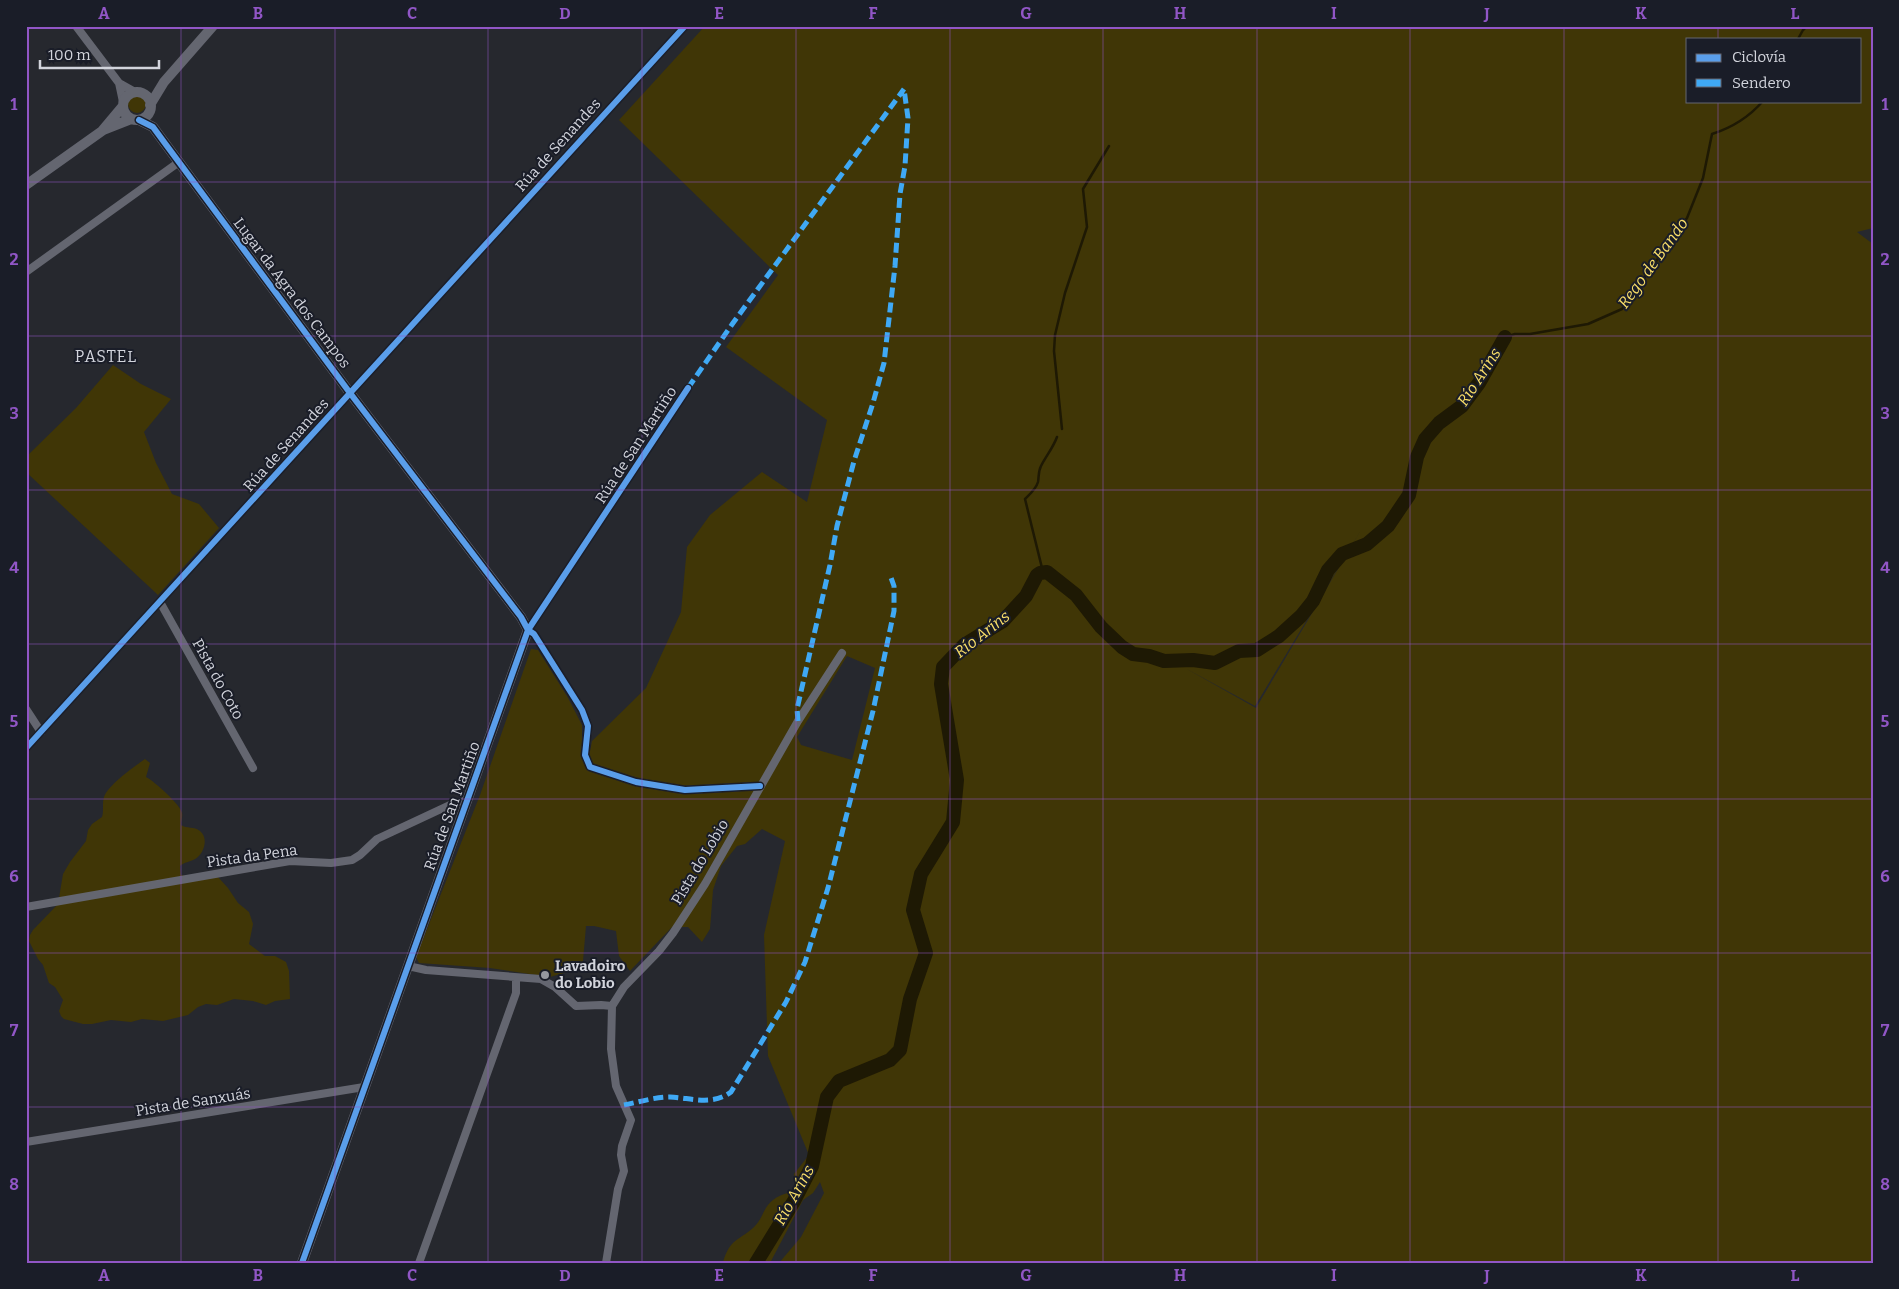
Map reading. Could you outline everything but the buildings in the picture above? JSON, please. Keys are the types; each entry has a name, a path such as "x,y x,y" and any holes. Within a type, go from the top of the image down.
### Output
{"street":[{"path":"76,26 120,83 148,98 150,108"},
{"path":"26,185 102,131 145,117 164,82 214,26"},
{"name":"Rúa de Senandes","path":"26,748 685,26"},
{"path":"102,131 128,95 139,93 164,82"},
{"path":"120,83 126,114 135,119"},
{"name":"Lugar da Agra dos Campos","path":"150,108 153,127 350,393 521,617 528,630"},
{"name":"Lugar da Agra dos Campos","path":"135,119 153,127"},
{"path":"26,272 179,162"},
{"name":"Rúa de San Martiño","path":"302,1263 528,630 688,388"},
{"name":"Pista do Coto","path":"160,602 253,768"},
{"path":"528,630 534,634 582,710 588,726 585,755 590,767 636,782 686,790 760,786"},
{"name":"Pista do Lobio","path":"612,1006 624,987 659,952 705,884 798,721 842,653"},
{"path":"26,709 40,732"},
{"name":"Pista da Pena","path":"26,907 290,861 331,863 352,860 360,856 377,839 454,803 468,800"},
{"path":"408,966 426,970 529,978 548,982 576,1006 612,1006 611,1049 616,1086 631,1120 622,1146 624,1171 618,1189 606,1263"},
{"path":"419,1263 516,993 516,978"},
{"name":"Pista de Sanxuás","path":"26,1142 364,1087"}],"shaded area":[{"path":"705,26 1873,26 1873,228 1857,232 1873,244 1873,1263 779,1263 801,1237 824,1193 820,1182 813,1193 803,1200 770,1263 723,1262 735,1241 756,1225 770,1202 795,1191 794,1174 809,1155 768,1056 764,935 785,841 762,829 745,844 737,846 721,866 713,890 710,929 702,942 688,927 672,927 630,971 619,956 616,931 594,926 586,926 583,961 578,969 550,977 490,968 419,963 416,957 480,795 531,649 538,650 567,696 582,725 582,756 587,766 592,741 646,688 681,612 687,547 710,515 762,472 807,502 827,420 726,347 778,275 619,120","holes":["1361,530 1256,708 1185,668 1255,706","847,656 875,668 852,760 801,745 797,737"]},
{"path":"133,95 141,95 146,100 144,111 133,113 128,108 128,100"},
{"path":"113,365 141,384 171,399 144,432 156,463 172,494 199,504 219,528 158,595 26,472 26,457 76,408"},
{"path":"145,759 150,763 146,777 161,788 180,809 182,814 181,825 198,829 203,834 205,842 201,854 180,866 181,875 198,879 218,877 228,888 238,903 249,912 253,924 249,944 265,956 275,956 286,962 289,971 290,999 275,1001 266,1005 253,1001 234,999 217,1005 206,1004 198,1007 188,1015 163,1021 142,1019 131,1022 111,1020 83,1024 64,1019 61,1016 59,1011 63,1000 55,987 49,983 43,965 29,941 30,935 58,904 63,874 86,841 88,830 92,824 102,817 103,799 106,792 122,776"}],"waterway":[{"name":"Rego de Bando","path":"1799,38 1807,26"},
{"name":"Rego de Bando","path":"1505,337 1588,324 1622,309 1687,218 1703,178 1712,134 1740,121 1762,102"},
{"path":"1062,429 1054,351 1055,335 1065,293 1087,227 1083,189 1109,146"},
{"name":"Río Aríns","path":"756,1263 794,1201 812,1166 827,1097 839,1081 890,1060 900,1050 910,999 926,953 913,910 921,874 953,822 957,780 941,684 943,667 964,645 1003,621 1026,596 1037,575 1047,572 1076,595 1101,627 1122,647 1133,654 1149,656 1164,661 1193,660 1215,663 1239,651 1257,650 1279,636 1301,616 1313,601 1328,570 1342,554 1367,544 1388,526 1409,495 1417,457 1425,439 1439,423 1462,406 1479,383 1505,337"},
{"path":"1043,572 1025,499 1037,485 1040,468 1057,437"}],"marked path":[{"path":"688,388 733,323 904,89"},
{"path":"798,721 797,709 837,526 854,461 884,363 895,266 900,194 905,166 908,118 904,89"},
{"path":"624,1105 664,1097 709,1100 717,1099 731,1092 786,1002 805,962 828,888 873,711 894,611 894,586 890,575"}],"cycle path":[{"path":"26,748 685,26"},
{"path":"139,120 153,127 350,393 521,617 528,630 534,634 582,710 588,726 585,755 590,767 636,782 685,790 760,786"},
{"path":"302,1263 528,630 688,388"}],"place":[{"name":"Lavadoiro do Lobio","path":"545,975"}],"district":[{"name":"PASTEL","path":"106,356"}]}
